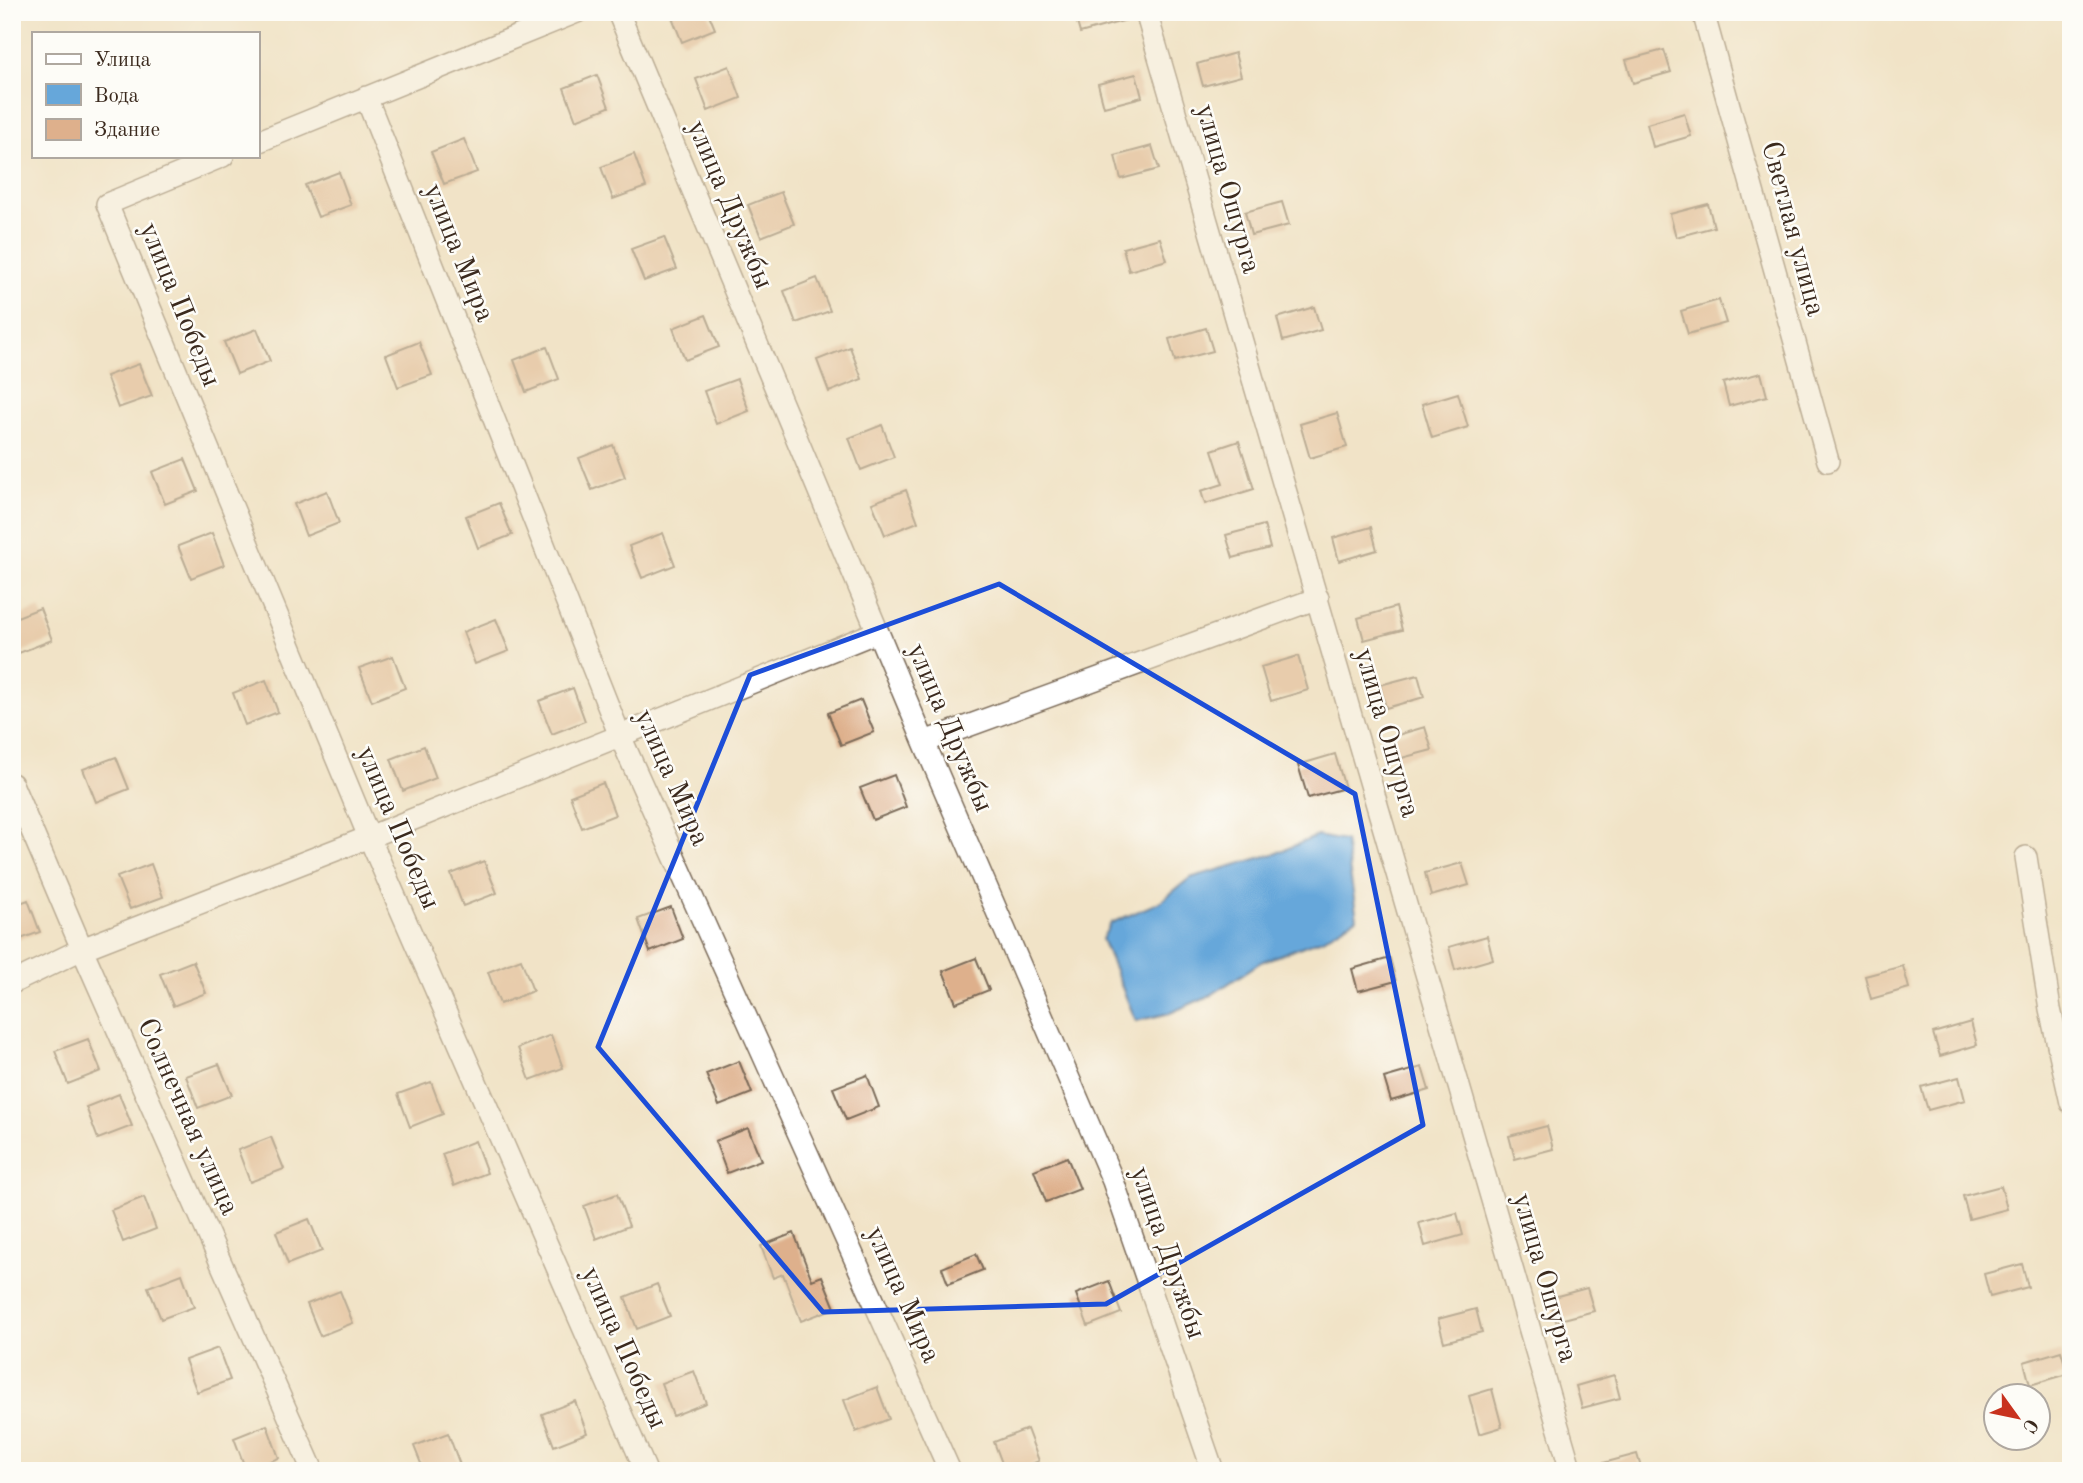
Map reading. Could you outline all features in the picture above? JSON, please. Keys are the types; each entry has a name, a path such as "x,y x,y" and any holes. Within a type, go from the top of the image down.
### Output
{"street":[{"path":"259,141 578,12"},
{"name":"улица Дружбы","path":"618,12 924,743 1113,1181 1213,1471"},
{"name":"улица Ошурга","path":"1146,12 1571,1471"},
{"name":"Светлая улица","path":"1703,12 1828,461"},
{"name":"улица Мира","path":"366,97 620,736 950,1471"},
{"name":"улица Победы","path":"218,158 107,204 369,837 646,1471"},
{"path":"924,743 1318,598"},
{"path":"12,983 82,949 369,837 877,632"},
{"name":"Солнечная улица","path":"12,784 313,1471"},
{"path":"2026,858 2050,1009 2071,1103"}],"highlighted area":[{"path":"999,584 1355,794 1423,1125 1106,1304 823,1312 598,1047 750,675"}],"water":[{"path":"1317,836 1345,841 1357,918 1322,939 1261,962 1211,995 1170,1013 1136,1021 1102,939 1111,923 1160,902 1190,878 1277,853"}],"building":[{"path":"670,12 708,12 715,29 682,42"},
{"path":"1074,12 1133,12 1134,18 1080,33"},
{"path":"1664,50 1671,72 1633,83 1626,60"},
{"path":"1235,53 1241,76 1203,86 1197,64"},
{"path":"729,66 741,98 708,111 696,79"},
{"path":"1136,74 1142,97 1104,107 1098,84"},
{"path":"597,75 609,107 576,120 564,88"},
{"path":"1684,113 1691,136 1653,147 1647,124"},
{"path":"464,139 477,172 444,184 431,152"},
{"path":"1152,146 1159,169 1121,179 1115,156"},
{"path":"634,154 646,187 613,199 601,167"},
{"path":"339,172 351,205 318,217 305,185"},
{"path":"781,192 794,224 761,237 748,205"},
{"path":"1282,202 1289,225 1251,235 1245,212"},
{"path":"1708,204 1714,227 1676,237 1670,214"},
{"path":"664,237 677,269 644,281 631,249"},
{"path":"1160,238 1167,260 1129,271 1123,248"},
{"path":"817,278 830,311 796,323 784,291"},
{"path":"1719,300 1726,323 1688,334 1681,311"},
{"path":"1314,307 1321,330 1283,341 1277,318"},
{"path":"706,315 719,347 685,360 673,328"},
{"path":"1206,328 1213,351 1175,361 1169,339"},
{"path":"257,329 270,361 237,374 224,342"},
{"path":"419,342 432,375 398,387 386,355"},
{"path":"547,347 559,379 526,392 514,360"},
{"path":"850,347 862,379 829,392 817,360"},
{"path":"139,364 152,396 118,408 106,376"},
{"path":"1761,373 1767,396 1729,406 1723,383"},
{"path":"737,379 749,411 716,424 704,391"},
{"path":"1458,393 1468,427 1432,438 1422,404"},
{"path":"1337,413 1347,447 1310,458 1300,424"},
{"path":"882,425 894,457 861,470 849,438"},
{"path":"1239,441 1254,489 1205,504 1201,491 1223,484 1212,450"},
{"path":"613,445 625,477 592,490 579,458"},
{"path":"185,459 198,491 165,504 152,472"},
{"path":"906,490 918,522 885,535 872,503"},
{"path":"327,491 339,523 306,536 294,504"},
{"path":"499,503 512,535 478,548 466,516"},
{"path":"1264,525 1270,548 1233,558 1226,535"},
{"path":"1371,527 1377,550 1339,561 1333,538"},
{"path":"212,533 224,565 191,578 178,546"},
{"path":"663,533 675,565 642,578 629,546"},
{"path":"1396,607 1402,630 1364,640 1358,618"},
{"path":"40,608 52,640 19,653 12,636 12,619"},
{"path":"496,619 509,651 475,664 463,632"},
{"path":"393,656 405,688 372,701 359,668"},
{"path":"1298,656 1308,690 1271,701 1261,667"},
{"path":"1418,675 1424,697 1386,708 1380,685"},
{"path":"266,680 278,712 245,725 233,693"},
{"path":"573,688 585,721 552,734 539,701"},
{"path":"861,700 874,732 841,745 828,713"},
{"path":"1425,727 1432,750 1394,760 1387,738"},
{"path":"424,746 436,778 403,791 391,759"},
{"path":"1335,754 1345,788 1308,798 1298,765"},
{"path":"116,757 129,789 96,802 83,769"},
{"path":"894,775 906,807 873,820 860,788"},
{"path":"603,783 615,815 582,828 570,796"},
{"path":"484,861 497,893 463,906 451,874"},
{"path":"1462,863 1469,885 1431,896 1425,873"},
{"path":"151,864 163,897 130,909 117,877"},
{"path":"28,900 40,932 12,942 12,906"},
{"path":"671,907 683,939 650,952 638,919"},
{"path":"1487,936 1493,959 1455,970 1449,947"},
{"path":"976,958 989,990 956,1003 943,971"},
{"path":"1390,958 1396,981 1358,991 1352,969"},
{"path":"521,959 533,991 500,1004 488,972"},
{"path":"193,961 206,993 173,1006 160,974"},
{"path":"1903,966 1909,988 1871,999 1865,976"},
{"path":"1971,1022 1977,1045 1940,1056 1933,1033"},
{"path":"551,1035 563,1068 530,1080 518,1048"},
{"path":"88,1039 101,1071 68,1084 55,1051"},
{"path":"739,1061 752,1093 719,1106 706,1074"},
{"path":"219,1064 232,1095 198,1108 186,1076"},
{"path":"1422,1067 1429,1090 1391,1101 1384,1078"},
{"path":"867,1075 879,1107 846,1120 833,1088"},
{"path":"1959,1077 1965,1100 1928,1110 1921,1087"},
{"path":"431,1082 443,1114 410,1127 398,1094"},
{"path":"119,1094 132,1126 98,1139 86,1107"},
{"path":"1547,1126 1553,1149 1515,1159 1509,1136"},
{"path":"748,1128 761,1160 727,1173 715,1141"},
{"path":"271,1137 284,1169 250,1182 238,1150"},
{"path":"475,1141 487,1173 454,1186 442,1154"},
{"path":"1067,1157 1080,1189 1046,1202 1034,1170"},
{"path":"2001,1186 2007,1209 1969,1219 1963,1196"},
{"path":"617,1194 629,1226 596,1239 584,1206"},
{"path":"144,1197 156,1229 123,1242 111,1210"},
{"path":"1457,1213 1463,1235 1425,1246 1419,1223"},
{"path":"309,1219 322,1251 288,1264 276,1232"},
{"path":"794,1233 812,1280 822,1276 835,1308 801,1321 783,1274 773,1278 761,1246"},
{"path":"976,1254 983,1270 948,1284 942,1268"},
{"path":"2022,1264 2028,1287 1990,1297 1984,1274"},
{"path":"182,1274 194,1307 161,1319 148,1287"},
{"path":"1109,1281 1121,1313 1088,1326 1076,1294"},
{"path":"657,1284 670,1316 637,1329 625,1297"},
{"path":"1587,1288 1594,1311 1556,1321 1550,1298"},
{"path":"340,1291 353,1323 320,1336 307,1304"},
{"path":"1476,1309 1482,1332 1444,1342 1438,1319"},
{"path":"218,1348 230,1380 197,1392 185,1360"},
{"path":"2061,1351 2068,1374 2040,1382 2029,1382 2024,1362"},
{"path":"694,1371 706,1403 673,1416 661,1383"},
{"path":"1614,1375 1620,1398 1582,1408 1576,1386"},
{"path":"877,1387 889,1419 856,1432 844,1400"},
{"path":"1492,1389 1502,1427 1479,1434 1469,1396"},
{"path":"575,1401 587,1433 554,1446 542,1414"},
{"path":"267,1425 279,1458 246,1470 234,1438"},
{"path":"1027,1429 1039,1461 1014,1471 1005,1471 994,1442"},
{"path":"448,1433 460,1465 446,1471 424,1471 414,1446"},
{"path":"1637,1454 1642,1471 1593,1471 1592,1466"}]}
